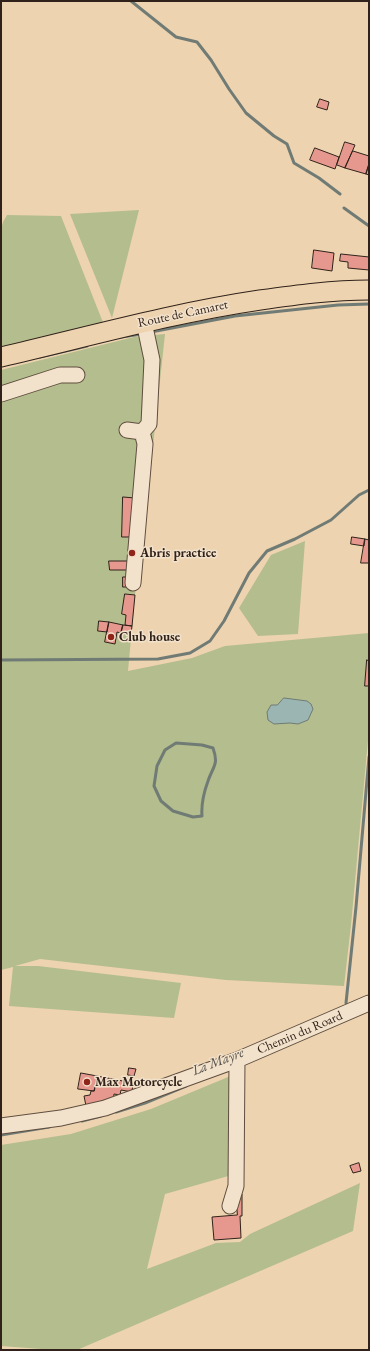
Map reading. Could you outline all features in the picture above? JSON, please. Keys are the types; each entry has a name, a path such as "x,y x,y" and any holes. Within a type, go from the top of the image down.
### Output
{"main road":[{"name":"Route de Camaret","path":"1,357 144,322 228,305 292,295 369,290"}],"street":[{"path":"142,432 149,424 152,360 144,322"},
{"path":"1,394 60,375 77,375"},
{"path":"127,430 142,432"},
{"path":"133,583 145,444 142,432"},
{"name":"Chemin du Roard","path":"1,1126 61,1118 105,1108 238,1060 369,1003"},
{"path":"230,1206 236,1186 238,1060"}],"green space":[{"path":"139,210 112,318 70,214"},
{"path":"7,215 61,216 104,325 1,351 1,229"},
{"path":"165,334 147,502 135,595 128,671 192,658 225,646 369,633 369,729 344,986 226,980 40,959 15,966 38,966 181,983 174,1018 9,1006 13,967 1,970 1,370 134,337"},
{"path":"305,541 298,634 258,636 239,608 271,555"},
{"path":"233,1075 232,1175 165,1194 147,1269 216,1243 240,1242 250,1234 360,1183 353,1231 77,1350 1,1346 1,1145 71,1134 151,1109"}],"water":[{"path":"284,698 307,701 311,704 313,709 308,720 298,724 274,724 268,720 267,712 271,705 277,705"}],"building":[{"path":"320,99 329,102 327,110 317,107"},
{"path":"345,142 355,145 345,168 337,165"},
{"path":"315,148 339,157 335,169 310,160"},
{"path":"353,151 369,156 369,164 366,174 345,168"},
{"path":"369,164 369,175 366,174"},
{"path":"314,250 334,253 332,271 312,268"},
{"path":"341,254 369,257 369,270 348,268 348,262 340,261"},
{"path":"123,497 135,498 130,537 122,537"},
{"path":"352,537 365,539 364,546 351,544"},
{"path":"365,539 369,540 369,563 361,563"},
{"path":"109,561 128,561 129,570 110,570"},
{"path":"123,577 129,577 129,587 123,587"},
{"path":"125,594 135,595 132,626 125,625 126,615 122,614"},
{"path":"99,621 109,622 107,632 98,631"},
{"name":"Club house","path":"109,622 123,625 121,633 117,632 115,644 105,642"},
{"path":"123,625 132,626 131,634 121,633"},
{"path":"367,660 369,661 369,686 365,686"},
{"path":"129,1068 136,1069 134,1076 128,1075"},
{"path":"81,1073 97,1076 94,1091 78,1089"},
{"path":"97,1076 133,1083 132,1092 121,1090 120,1095 114,1094 113,1101 86,1106 84,1096 90,1095 91,1091 94,1091"},
{"path":"359,1163 361,1171 353,1173 350,1166"},
{"path":"236,1194 242,1194 242,1216 240,1216 241,1238 214,1240 212,1217 237,1215"}],"waterway":[{"path":"131,1 176,37 197,42 211,60 246,113 274,136 287,144 294,163 319,178 340,194"},
{"path":"344,208 369,226"},
{"path":"151,332 235,316 338,305 369,304"},
{"path":"121,337 142,334"},
{"path":"40,357 87,346"},
{"path":"1,660 158,659 190,653 210,641 224,621 249,573 267,551 295,539 331,520 359,495 369,490"},
{"path":"176,743 202,745 213,748 215,754 215,765 204,794 202,816 193,817 173,811 161,801 154,786 157,766 165,750 176,743"},
{"path":"346,1003 369,757"},
{"name":"La Mayre","path":"116,1112 145,1103 186,1086"},
{"name":"La Mayre","path":"82,1121 101,1116"},
{"name":"La Mayre","path":"1,1135 49,1127"}],"place":[{"name":"Abris practice","path":"132,553"},
{"name":"Club house","path":"111,637"},
{"name":"Max Motorcycle","path":"87,1082"}]}
